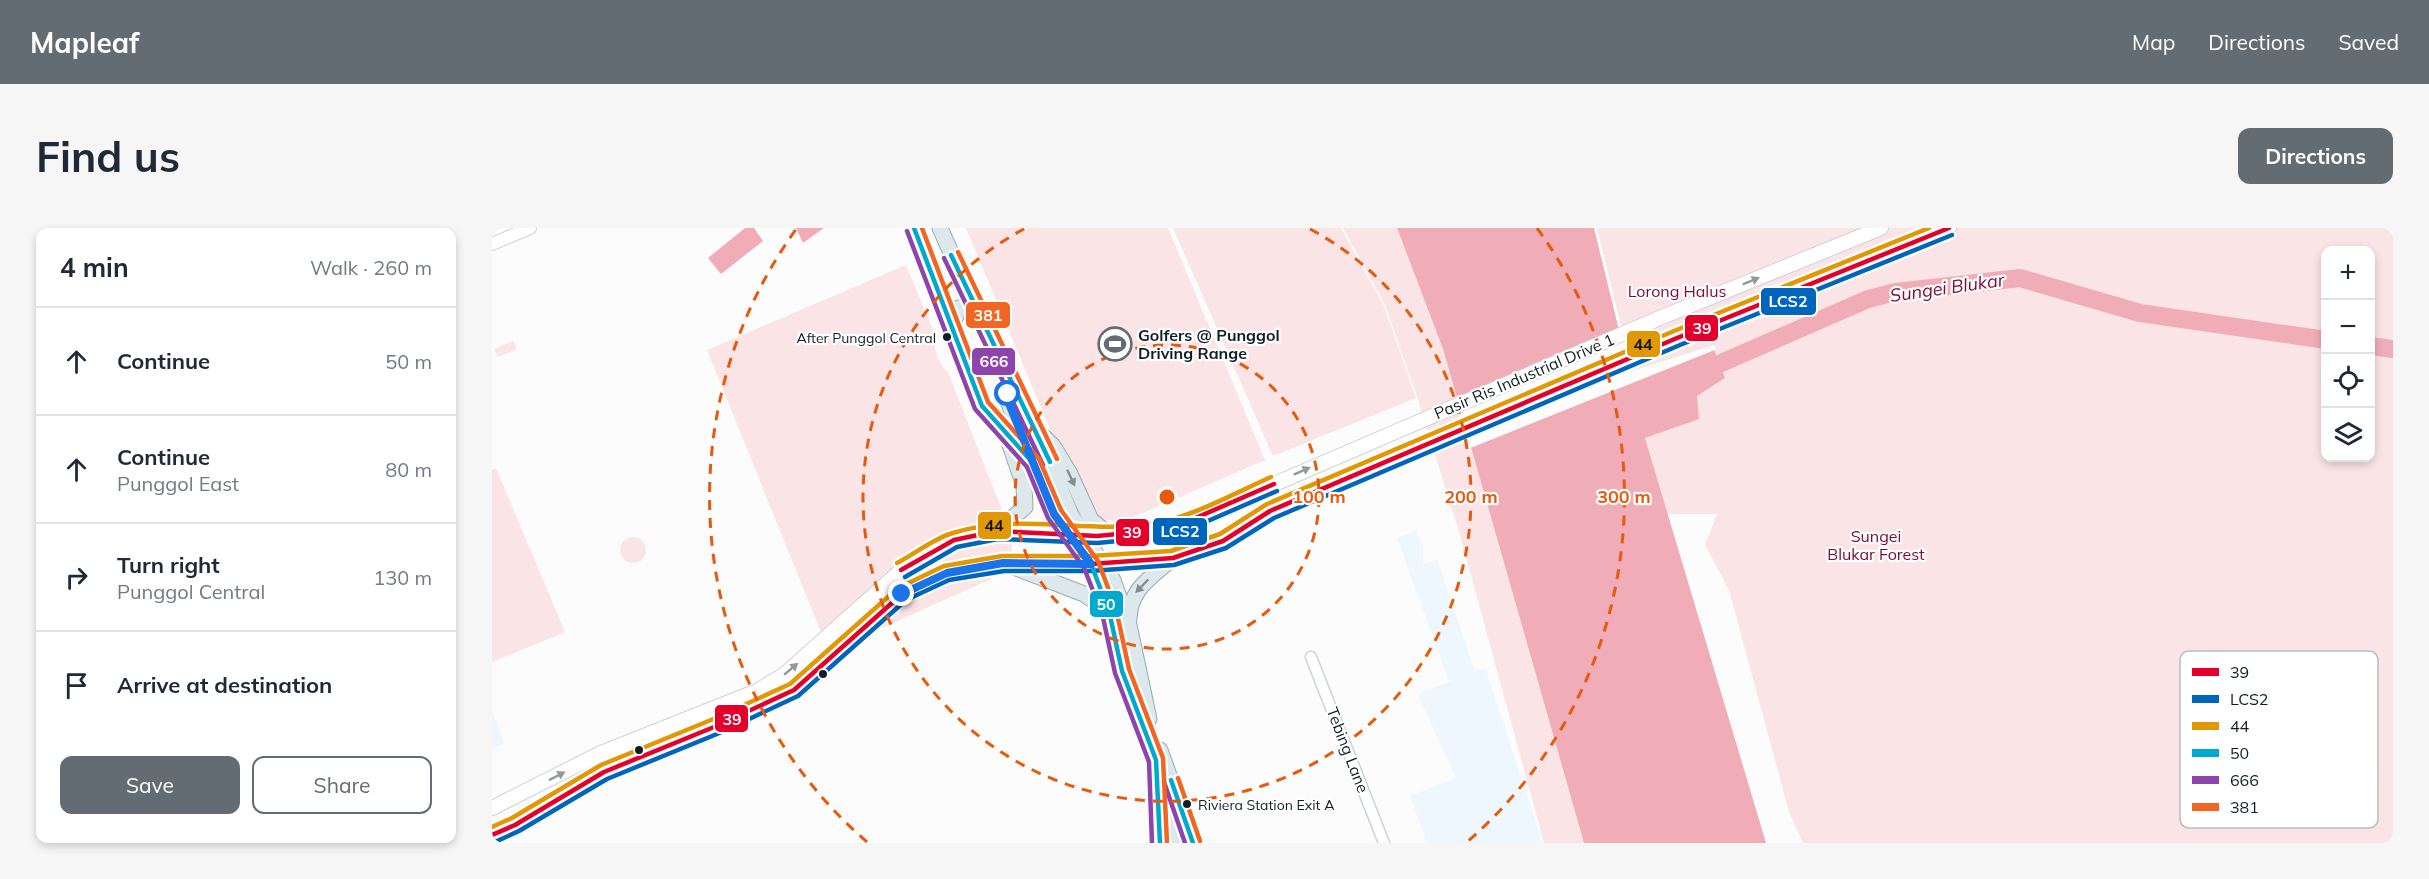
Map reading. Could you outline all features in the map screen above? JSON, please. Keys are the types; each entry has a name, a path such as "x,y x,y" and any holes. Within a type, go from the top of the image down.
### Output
{"main road":[{"path":"914,228 982,406 1033,463"},
{"path":"940,228 982,324 1037,431 1064,500 1084,534 1097,563 1122,671 1166,788 1174,843"},
{"name":"Pasir Ris Industrial Drive 1","path":"492,808 601,753 757,691 785,674 905,567 954,540 997,531 1111,536 1159,530 1191,520 1662,317 1881,228"},
{"name":"Pasir Ris Industrial Drive 1","path":"492,835 514,825 604,771 723,723 794,690 902,594 947,573 1003,563 1097,563 1173,558 1223,541 1270,511 1677,338 1948,228"},
{"path":"954,337 954,321 959,308 969,307 982,324"},
{"path":"1014,389 1008,394 1008,401 1054,514 1067,534 1113,580 1129,625 1146,713 1193,843"},
{"path":"997,531 1025,507 1024,486 1005,431"},
{"path":"1037,431 1053,446 1091,520 1111,536"},
{"path":"1129,625 1129,603 1138,588 1173,558"},
{"path":"1003,563 1084,594 1109,611"},
{"path":"1155,760 1160,843"}],"street":[{"path":"492,244 530,228"},
{"name":"Tebing Lane","path":"1311,657 1384,843"}],"shaded area":[{"path":"745,228 754,228 763,241 721,274 708,258"},
{"path":"796,228 824,228 803,243"},
{"path":"1397,228 1594,228 1630,375 1714,349 1725,378 1697,396 1699,419 1645,438 1766,843 1584,843 1443,349"},
{"path":"1416,531 1423,546 1423,564 1437,559 1475,671 1485,668 1543,843 1427,843 1410,796 1456,778 1418,694 1458,678 1449,681 1397,538"},
{"path":"492,711 505,743 492,749"}],"green space":[{"name":"Golfers @ Punggol Driving Range","path":"966,228 1168,228 1265,460 1122,522 1098,519 1083,508"},
{"path":"1173,228 1341,228 1384,306 1416,398 1273,456"},
{"path":"1343,228 1397,228 1443,349 1584,843 1544,843 1460,535 1417,397 1385,305"},
{"path":"1597,228 2393,228 2393,843 1803,843 1789,812 1729,590 1705,545 1717,514 1667,514 1645,438 1697,396 1725,378 1714,349 1716,348 1714,345 1632,371"},
{"path":"906,265 935,335 934,344 937,355 948,372 1010,531 1011,554 1003,569 991,579 829,652 707,350"},
{"path":"513,341 517,349 498,357 494,349"},
{"path":"496,468 565,632 492,662 492,470"},
{"path":"633,537 642,541 646,550 642,559 633,563 624,559 620,550 624,541"}],"pier":[{"path":"1621,330 1632,371 1713,346 1717,349 1468,449 1455,401"}],"waterway":[{"name":"Sungei Blukar","path":"1719,364 1868,299 1896,292 2020,278 2140,313 2321,339"},
{"name":"Sungei Blukar","path":"2375,347 2393,349"}],"transit line":[{"name":"50","path":"914,228 982,406 1033,463 1054,514 1091,564 1109,611 1122,671 1156,760 1160,843"},
{"name":"381","path":"922,228 988,402 1039,459 1061,510 1098,561 1116,609 1129,669 1163,758 1167,843"},
{"name":"44","path":"492,827 512,818 601,765 711,720 790,684 898,588 944,566 1002,556 1091,556 1171,551 1220,534 1267,504 1674,331 1929,228"},
{"name":"39","path":"492,835 515,825 604,772 714,727 794,690 902,594 947,573 1003,563 1091,564 1173,558 1223,541 1270,511 1677,338 1949,228"},
{"name":"666","path":"907,231 975,409 1027,467 1048,518 1084,568 1102,613 1115,673 1149,762 1152,843"},
{"name":"LCS2","path":"495,842 519,831 607,779 717,734 798,696 906,600 949,580 1004,571 1091,571 1174,565 1226,548 1274,518 1680,345 1952,235"},
{"name":"381","path":"958,252 1057,459"},
{"name":"50","path":"951,255 1050,462"},
{"name":"666","path":"944,258 1043,465"},
{"name":"44","path":"897,563 946,535 978,527 1003,524 1106,527 1157,523 1201,509 1271,477"},
{"name":"39","path":"901,570 954,540 997,531 1097,536 1159,530 1191,520 1274,484"},
{"name":"LCS2","path":"905,577 957,547 998,539 1097,543 1160,537 1194,527 1277,491"},
{"name":"381","path":"1178,778 1200,841"},
{"name":"50","path":"1171,780 1193,843"},
{"name":"666","path":"1164,782 1185,843"}],"place":[{"name":"After Punggol Central","path":"947,337"},
{"name":"Golfers @ Punggol Driving Range","path":"1115,344"},
{"name":"Riviera Station Exit A","path":"1187,804"}],"route":[{"path":"902,594 947,573 1003,563 1091,564 1054,514 1008,401 1008,394"}],"park label":[{"name":"Lorong Halus","path":"1677,291"},
{"name":"Sungei Blukar Forest","path":"1876,545"}]}
